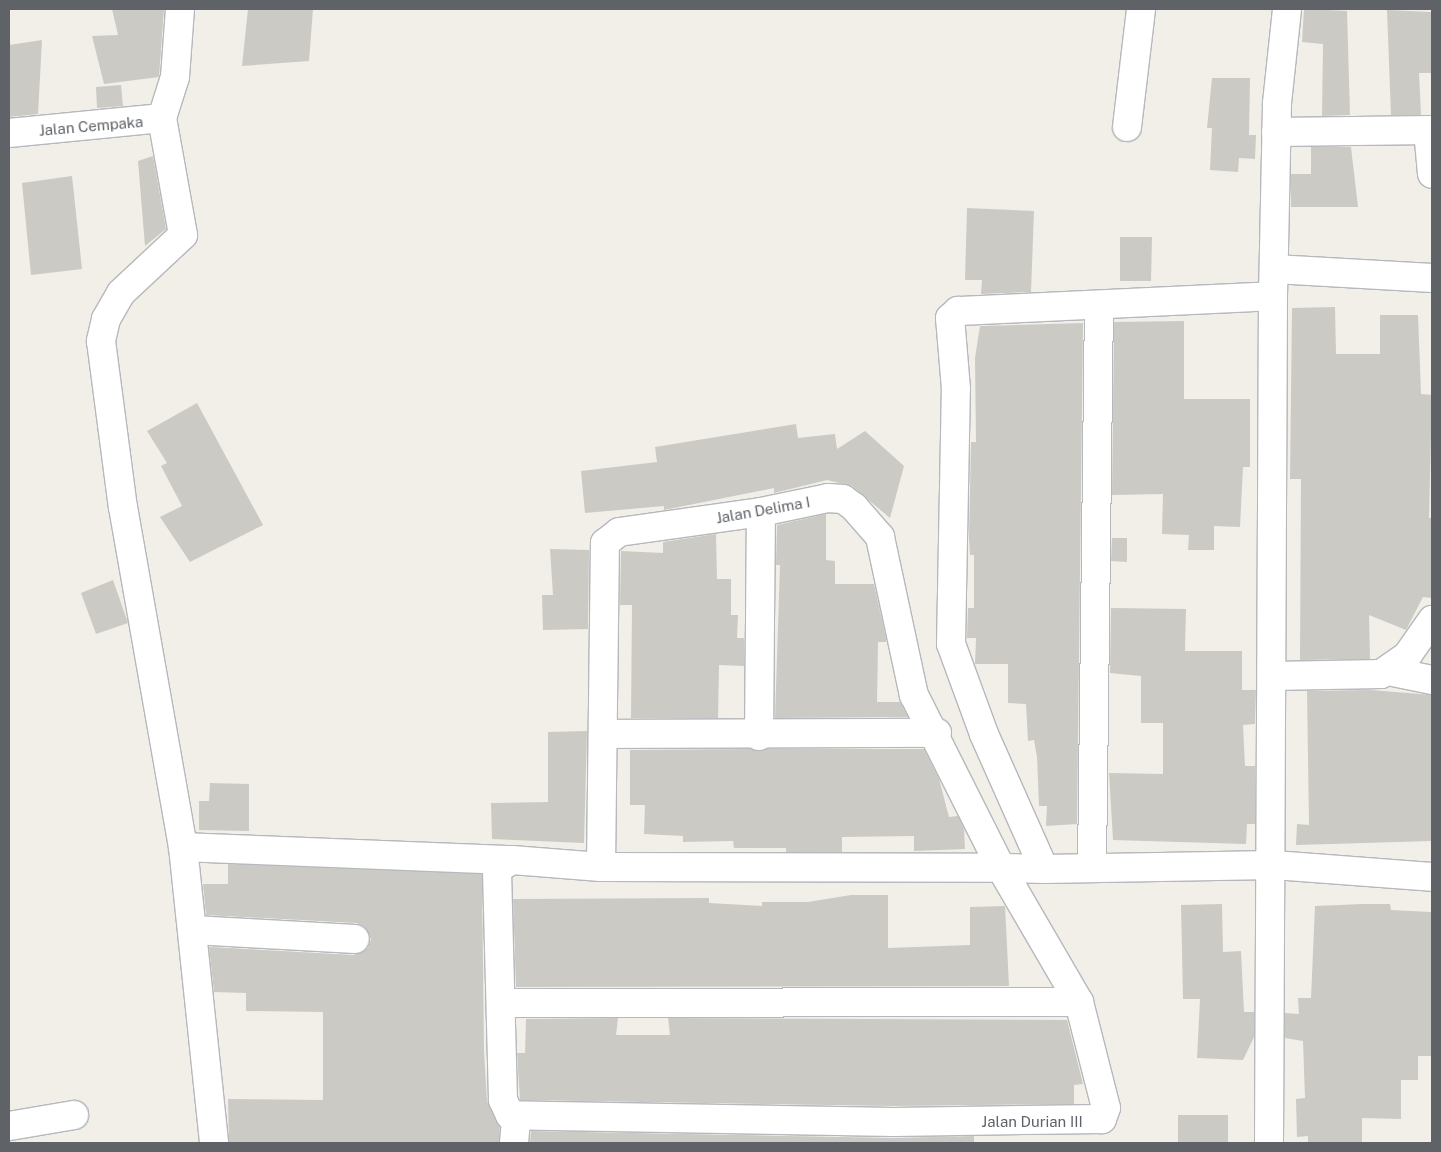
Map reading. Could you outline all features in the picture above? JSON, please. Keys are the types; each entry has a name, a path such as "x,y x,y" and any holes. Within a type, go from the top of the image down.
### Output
{"street":[{"path":"180,9 165,113 183,235 121,293 106,319 102,340 123,507 183,847 214,1143"},
{"path":"1126,127 1141,9"},
{"path":"1269,1143 1274,865 1274,282 1276,132 1288,9"},
{"name":"Jalan Cempaka","path":"9,133 165,113"},
{"path":"1276,132 1430,130 1432,174"},
{"path":"1044,869 984,734 951,644 956,389 950,318 958,311 1099,304 1274,282 1432,278"},
{"path":"1092,868 1099,304"},
{"name":"Jalan Delima I","path":"601,868 604,543 609,536 761,512 828,498 843,499 870,523 880,537 914,695 937,733 1001,868"},
{"path":"759,736 761,512"},
{"path":"1273,676 1368,677 1388,671 1407,656 1432,620"},
{"path":"1388,671 1432,680"},
{"path":"603,734 759,736 937,733"},
{"path":"183,847 512,860 601,868 1044,869 1274,865 1432,877"},
{"path":"512,860 497,869 503,1100 515,1131 894,1132"},
{"name":"Jalan Durian III","path":"894,1132 1102,1120 1106,1108 1079,1002 1001,868"},
{"path":"193,930 356,939"},
{"path":"501,1003 1079,1002"},
{"path":"9,1126 74,1114"}],"building":[{"path":"112,9 164,9 159,77 104,84 92,36 118,35"},
{"path":"248,9 313,9 309,61 242,66"},
{"path":"1304,9 1347,11 1350,115 1322,116 1323,44 1302,42"},
{"path":"1387,10 1432,12 1432,73 1419,73 1421,115 1391,115"},
{"path":"42,40 38,114 9,117 9,45"},
{"path":"1212,78 1250,78 1249,135 1256,135 1255,159 1239,158 1238,172 1210,170 1212,128 1207,128"},
{"path":"121,85 123,106 97,108 96,87"},
{"path":"1311,147 1351,147 1358,207 1291,207 1291,174 1311,174"},
{"path":"153,156 166,229 145,246 138,161"},
{"path":"72,176 82,269 31,275 22,183"},
{"path":"967,208 1034,211 1031,292 981,294 982,280 965,280"},
{"path":"1120,237 1152,237 1151,281 1120,281"},
{"path":"1335,307 1336,354 1380,354 1380,315 1418,315 1421,394 1432,395 1429,518 1432,518 1432,598 1423,597 1406,630 1369,615 1370,659 1300,660 1301,479 1290,479 1292,308"},
{"path":"1184,321 1184,399 1250,399 1250,467 1243,467 1240,527 1214,526 1214,550 1188,550 1189,535 1162,534 1163,494 1112,495 1114,322"},
{"path":"1083,323 1077,824 1046,826 1047,806 1039,806 1037,757 1034,740 1028,741 1026,704 1008,703 1008,664 975,664 976,638 967,638 968,608 974,608 974,555 970,555 969,539 971,442 976,442 975,358 980,326"},
{"path":"197,403 263,525 190,562 160,517 182,506 161,466 167,463 147,431"},
{"path":"796,424 798,438 835,434 837,449 865,431 904,466 890,518 852,486 827,480 774,493 774,488 664,510 664,506 585,513 581,471 657,462 655,447"},
{"path":"826,514 826,560 835,561 835,584 874,584 886,638 886,642 878,642 877,702 900,702 908,717 775,718 780,565 776,565 777,525"},
{"path":"716,534 717,579 731,579 731,615 738,615 737,638 744,638 744,666 719,665 718,718 631,718 632,605 620,605 621,551 663,553 663,542"},
{"path":"1112,538 1127,538 1127,562 1111,561"},
{"path":"550,549 589,550 588,629 543,630 542,595 553,595"},
{"path":"113,580 128,623 96,634 81,593"},
{"path":"1111,608 1186,609 1185,651 1242,651 1242,690 1256,690 1255,724 1243,725 1245,766 1255,766 1255,824 1247,824 1246,844 1113,840 1109,773 1163,774 1163,723 1141,723 1141,676 1110,673"},
{"path":"1371,690 1432,695 1432,841 1296,845 1297,824 1309,825 1307,691"},
{"path":"587,731 584,843 492,839 491,803 548,802 548,732"},
{"path":"924,749 939,779 949,817 958,816 964,829 965,849 914,851 914,836 842,837 842,852 786,852 786,848 734,848 733,841 683,842 683,836 644,834 645,805 630,805 630,750"},
{"path":"210,783 249,784 249,831 199,830 199,801 209,801"},
{"path":"228,864 482,874 484,1051 487,1101 500,1126 499,1143 229,1143 228,1099 323,1100 323,1012 246,1011 246,993 214,992 209,947 354,955 368,948 371,939 364,926 356,923 206,915 203,884 228,884"},
{"path":"851,895 888,895 888,948 970,945 970,907 1005,906 1009,986 516,987 513,899 709,898 709,903 762,906 762,902 808,902"},
{"path":"1222,904 1223,952 1241,951 1244,1012 1254,1012 1254,1037 1243,1060 1197,1058 1200,999 1183,999 1181,905"},
{"path":"1390,904 1391,910 1431,912 1432,1056 1418,1056 1418,1080 1401,1080 1401,1119 1362,1118 1362,1143 1308,1143 1308,1136 1297,1137 1296,1099 1305,1098 1303,1041 1285,1038 1285,1013 1299,1014 1298,998 1311,998 1315,906"},
{"path":"618,1018 616,1035 670,1035 668,1018 1067,1020 1083,1084 1074,1085 1074,1104 894,1106 520,1100 517,1053 525,1053 526,1019"},
{"path":"1178,1115 1228,1115 1228,1143 1178,1143"},
{"path":"531,1131 894,1138 974,1136 974,1143 530,1143"}]}
